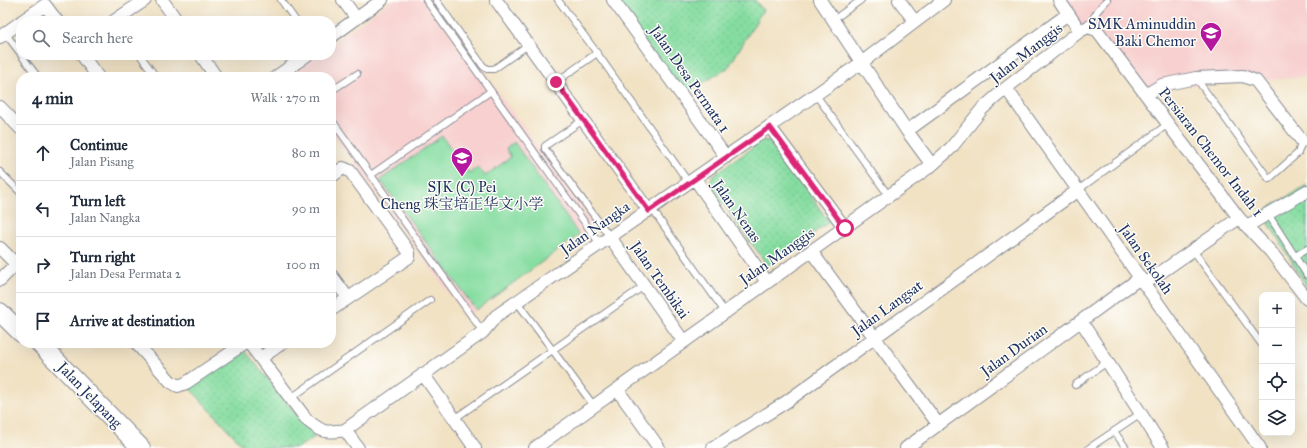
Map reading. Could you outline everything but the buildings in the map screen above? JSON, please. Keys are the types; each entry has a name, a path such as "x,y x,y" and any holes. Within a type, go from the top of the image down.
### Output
{"main road":[{"path":"0,304 16,320"},
{"path":"0,312 16,328"},
{"name":"Jalan Jelapang","path":"36,348 133,448"},
{"name":"Jalan Jelapang","path":"44,348 141,448"}],"street":[{"path":"121,16 144,0"},
{"path":"162,0 173,16"},
{"path":"344,0 356,18"},
{"path":"336,33 382,0"},
{"path":"496,0 650,210"},
{"name":"Jalan Desa Permata 1","path":"614,0 726,157"},
{"path":"820,0 907,131 932,165"},
{"path":"899,0 915,22"},
{"name":"Jalan Nangka","path":"345,430 482,332 496,316 816,95 944,0"},
{"name":"Jalan Manggis","path":"535,448 932,165 951,148 982,109 1006,88 1084,29 1068,14 1059,0"},
{"path":"28,16 46,2 54,16"},
{"path":"907,131 1068,14"},
{"path":"2,35 16,25"},
{"name":"Persiaran Chemor Indah 1","path":"1084,29 1097,30 1243,222 1271,252 1307,299"},
{"path":"86,60 94,72"},
{"path":"204,60 213,72"},
{"path":"283,72 299,60"},
{"path":"1147,94 1162,86 1196,78 1243,76 1256,81 1302,141"},
{"name":"Jalan Sekolah","path":"1006,88 1260,448"},
{"path":"0,107 16,124"},
{"path":"770,127 845,228"},
{"path":"336,173 343,168 350,170 409,252 409,257 336,306"},
{"name":"Jalan Nenas","path":"692,181 767,282"},
{"name":"Jalan Langsat","path":"713,448 786,402 1078,190"},
{"name":"Jalan Durian","path":"906,448 1081,321 1142,281 1243,222 1268,214 1307,191"},
{"name":"Jalan Tembikai","path":"605,241 644,286 684,342"},
{"path":"0,248 16,259"},
{"path":"811,251 938,424"},
{"path":"0,280 16,264"},
{"path":"336,282 348,298"},
{"path":"1081,321 1163,448"},
{"path":"140,348 171,382 178,386 186,383 238,348"},
{"path":"254,348 307,420 319,430 328,432 345,430 358,448"},
{"path":"261,358 275,348"},
{"path":"423,374 475,448"},
{"path":"617,390 659,448"}],"lane":[{"path":"281,0 292,16"},
{"path":"426,0 491,91 605,241"},
{"path":"436,0 487,70 494,69 528,45"},
{"path":"558,0 692,181"},
{"path":"840,15 861,0"},
{"path":"1084,29 1107,0"},
{"path":"2,35 16,50"},
{"path":"556,82 597,53"},
{"path":"25,60 34,72"},
{"path":"144,60 152,72"},
{"path":"336,88 357,74"},
{"path":"1196,78 1269,179 1298,153 1302,141"},
{"path":"371,175 491,91"},
{"path":"816,95 889,196"},
{"path":"583,120 545,146 545,149 605,241"},
{"path":"1078,190 1168,124"},
{"path":"336,126 482,332"},
{"path":"0,172 16,188"},
{"path":"650,210 725,312"},
{"path":"1268,214 1307,275"},
{"path":"1295,256 1307,249"},
{"path":"1193,250 1259,341"},
{"path":"454,419 644,286"},
{"path":"291,398 430,300"},
{"path":"517,302 594,406"},
{"path":"1075,385 1107,362"},
{"path":"1089,448 1141,413"},
{"path":"1114,431 1126,448"}],"shaded area":[{"name":"SJK (C) Pei Cheng 珠宝培正华文小学","path":"392,0 431,0 594,224 466,317 336,138 336,72 293,72 309,60 336,60 336,40"},
{"name":"SMK Aminuddin Baki Chemor","path":"1060,0 1307,0 1307,77 1140,89 1098,30 1081,30"}],"green space":[{"path":"614,0 755,0 763,10 728,68 683,95"},
{"path":"442,136 469,173 478,167 485,176 511,157 506,149 514,142 579,235 476,310 380,180"},
{"path":"764,140 773,143 829,222 768,266 710,186 712,176"},
{"path":"1307,185 1307,287 1262,212"},
{"path":"245,351 315,437 297,448 245,448 188,386"}],"place":[{"name":"SMK Aminuddin Baki Chemor","path":"1211,52"},
{"name":"SJK (C) Pei Cheng 珠宝培正华文小学","path":"462,178"}],"route":[{"path":"556,82 649,211 770,127 845,228"}]}
